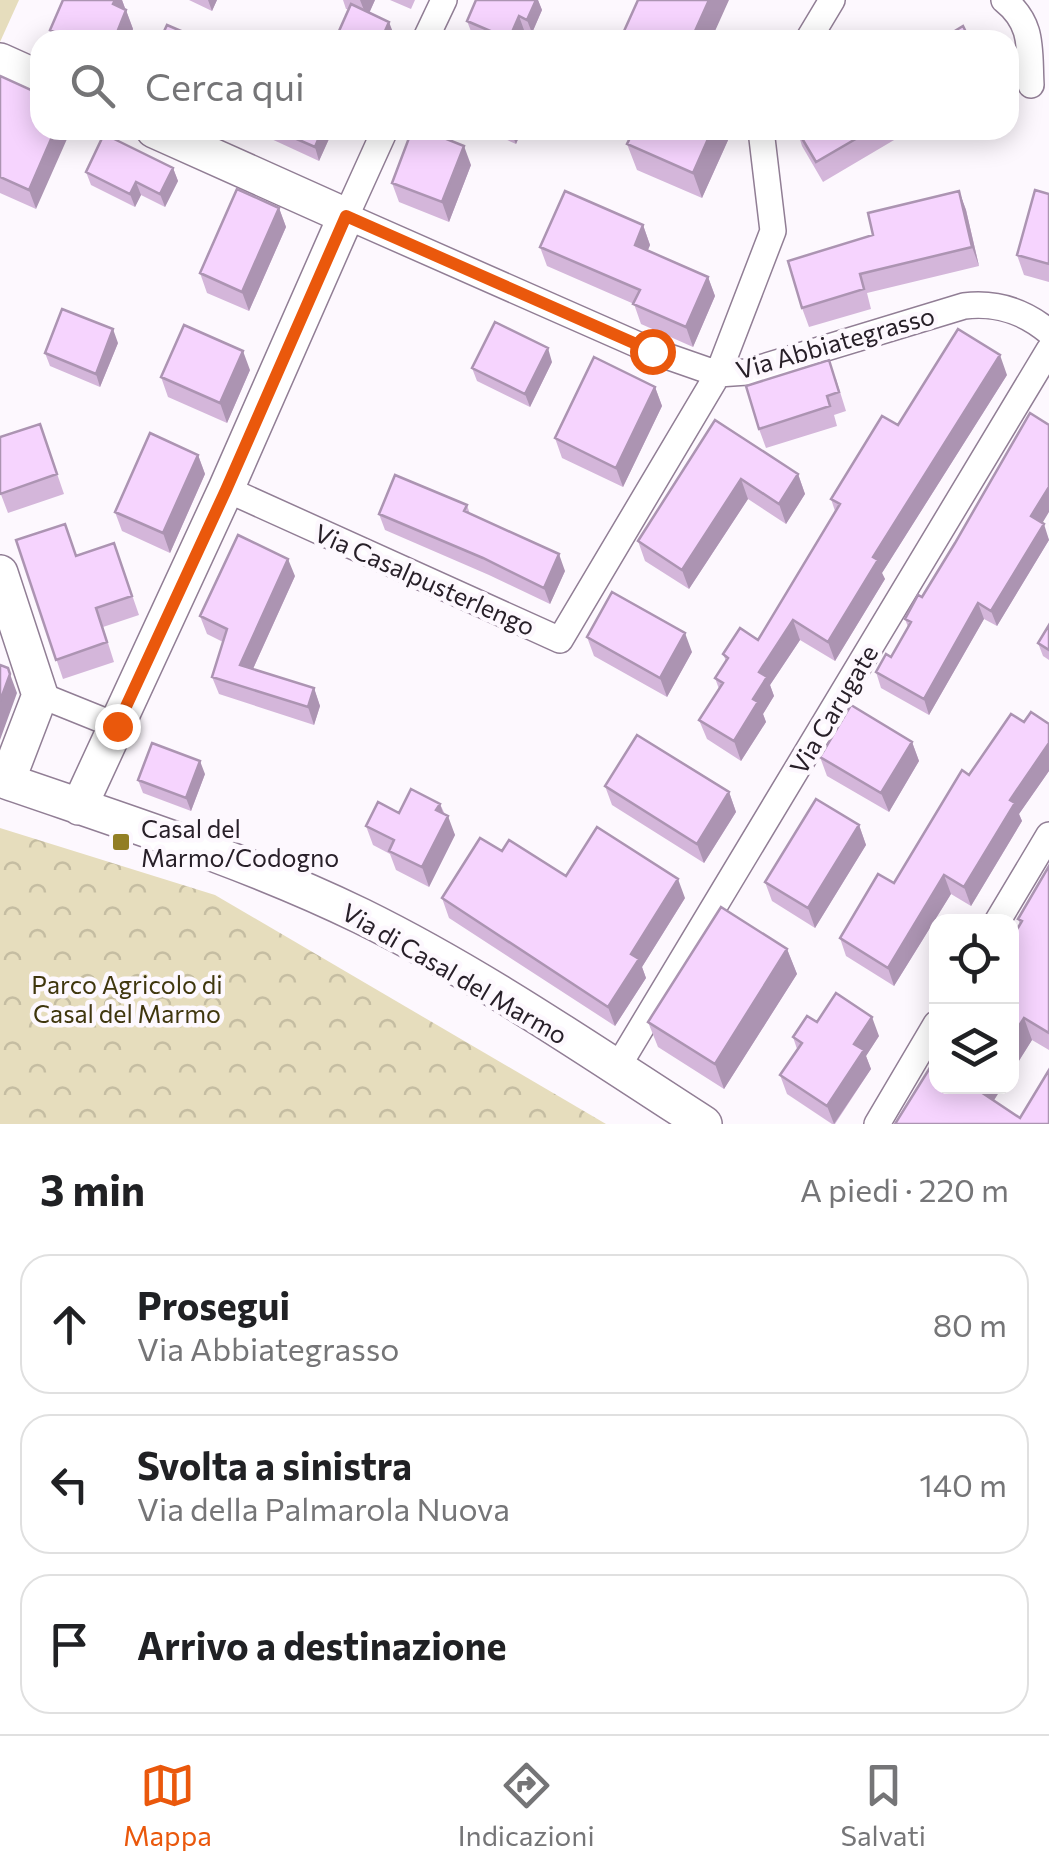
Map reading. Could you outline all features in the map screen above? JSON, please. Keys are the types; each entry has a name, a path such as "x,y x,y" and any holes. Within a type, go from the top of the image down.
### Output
{"street":[{"path":"430,30 444,0"},
{"path":"814,30 832,0"},
{"path":"1004,0 1018,11 1027,26 1031,85"},
{"path":"0,61 30,74"},
{"path":"176,140 346,216"},
{"path":"79,807 226,490 380,140"},
{"path":"718,374 773,231 762,140"},
{"name":"Via Abbiategrasso","path":"346,216 652,351 718,374 747,372 964,306 991,304 1011,309 1049,332"},
{"name":"Via Carugate","path":"617,1068 1049,350"},
{"name":"Via Casalpusterlengo","path":"226,490 560,640 718,374"},
{"path":"0,573 40,695 3,780"},
{"path":"40,695 117,726"},
{"name":"Via di Casal del Marmo","path":"3,780 242,866 360,916 448,963 704,1124"},
{"path":"1002,914 1049,834"},
{"path":"877,1124 929,1036"}],"green space":[{"path":"0,0 19,0 0,42"},
{"name":"Parco Agricolo di Casal del Marmo","path":"0,828 215,895 606,1124 0,1124"}],"building":[{"path":"63,0 115,0 113,4 126,10 118,30 50,30"},
{"path":"476,0 536,0 527,20 519,16 513,30 488,30 467,21"},
{"path":"638,0 709,0 696,30 624,30"},
{"path":"351,4 389,22 385,30 339,30"},
{"path":"0,76 30,90 30,140 51,140 29,190 0,177"},
{"path":"101,140 116,140 173,168 160,194 136,182 130,194 86,172"},
{"path":"299,140 318,140 315,147"},
{"path":"408,140 449,140 464,146 442,202 392,183"},
{"path":"629,140 708,140 693,173 627,144"},
{"path":"803,140 854,140 816,162"},
{"path":"237,189 279,208 242,292 200,273"},
{"path":"1035,190 1049,194 1049,264 1017,255"},
{"path":"565,191 643,225 635,245 708,277 686,327 633,304 640,290 540,247"},
{"path":"959,191 972,247 860,274 864,289 802,308 788,261 873,235 868,213"},
{"path":"62,309 113,329 96,374 45,353"},
{"path":"495,322 548,348 525,394 472,368"},
{"path":"184,325 243,351 220,403 161,377"},
{"path":"958,329 1000,355 873,557 878,560 828,642 793,620 759,672 767,677 753,699 758,702 734,741 699,720 723,683 715,678 728,658 723,654 740,628 758,640 840,504 831,499 882,416 898,425"},
{"path":"594,357 655,387 616,468 555,438"},
{"path":"829,360 839,392 827,396 830,406 759,429 746,386"},
{"path":"1030,413 1049,425 1049,487 1031,516 1044,524 991,611 978,603 924,699 876,672 886,654 891,657 911,622 905,619 918,595 922,597"},
{"path":"715,420 798,474 779,504 741,479 682,570 638,541"},
{"path":"40,424 57,474 0,494 0,437"},
{"path":"150,433 198,455 163,533 115,512"},
{"path":"395,475 467,505 464,511 559,554 544,588 379,514"},
{"path":"65,524 76,556 114,543 132,596 96,608 107,642 56,660 16,540"},
{"path":"238,535 288,559 240,665 314,688 308,707 212,677 227,629 200,616"},
{"path":"612,592 685,633 660,678 587,637"},
{"path":"1049,625 1049,650 1038,643"},
{"path":"0,665 8,668 10,674 0,701"},
{"path":"851,705 912,742 881,793 820,757"},
{"path":"1031,712 1049,724 1049,743 1010,800 1015,803 964,887 944,875 888,968 840,938 878,874 894,883 962,770 969,775 1011,714 1024,722"},
{"path":"637,735 729,792 697,844 605,786"},
{"path":"152,743 200,761 186,798 138,780"},
{"path":"411,789 440,804 436,810 448,816 422,867 389,851 394,840 366,826 378,802 399,813"},
{"path":"816,799 859,825 808,908 765,882"},
{"path":"597,827 678,879 631,954 639,959 608,1007 442,898 480,838 502,851 509,840 566,876"},
{"path":"1049,866 1049,1033 1024,1018 1019,1026 1019,917"},
{"path":"721,907 787,949 715,1064 648,1022"},
{"path":"836,993 872,1017 854,1044 864,1050 827,1106 780,1075 802,1043 793,1037 807,1016 817,1022"},
{"path":"929,1069 929,1094 984,1094 1020,1118 1049,1070 1049,1124 895,1124"}],"place":[{"name":"Casal del Marmo/Codogno","path":"121,842"}],"route":[{"path":"117,726 346,216 652,351"}]}
